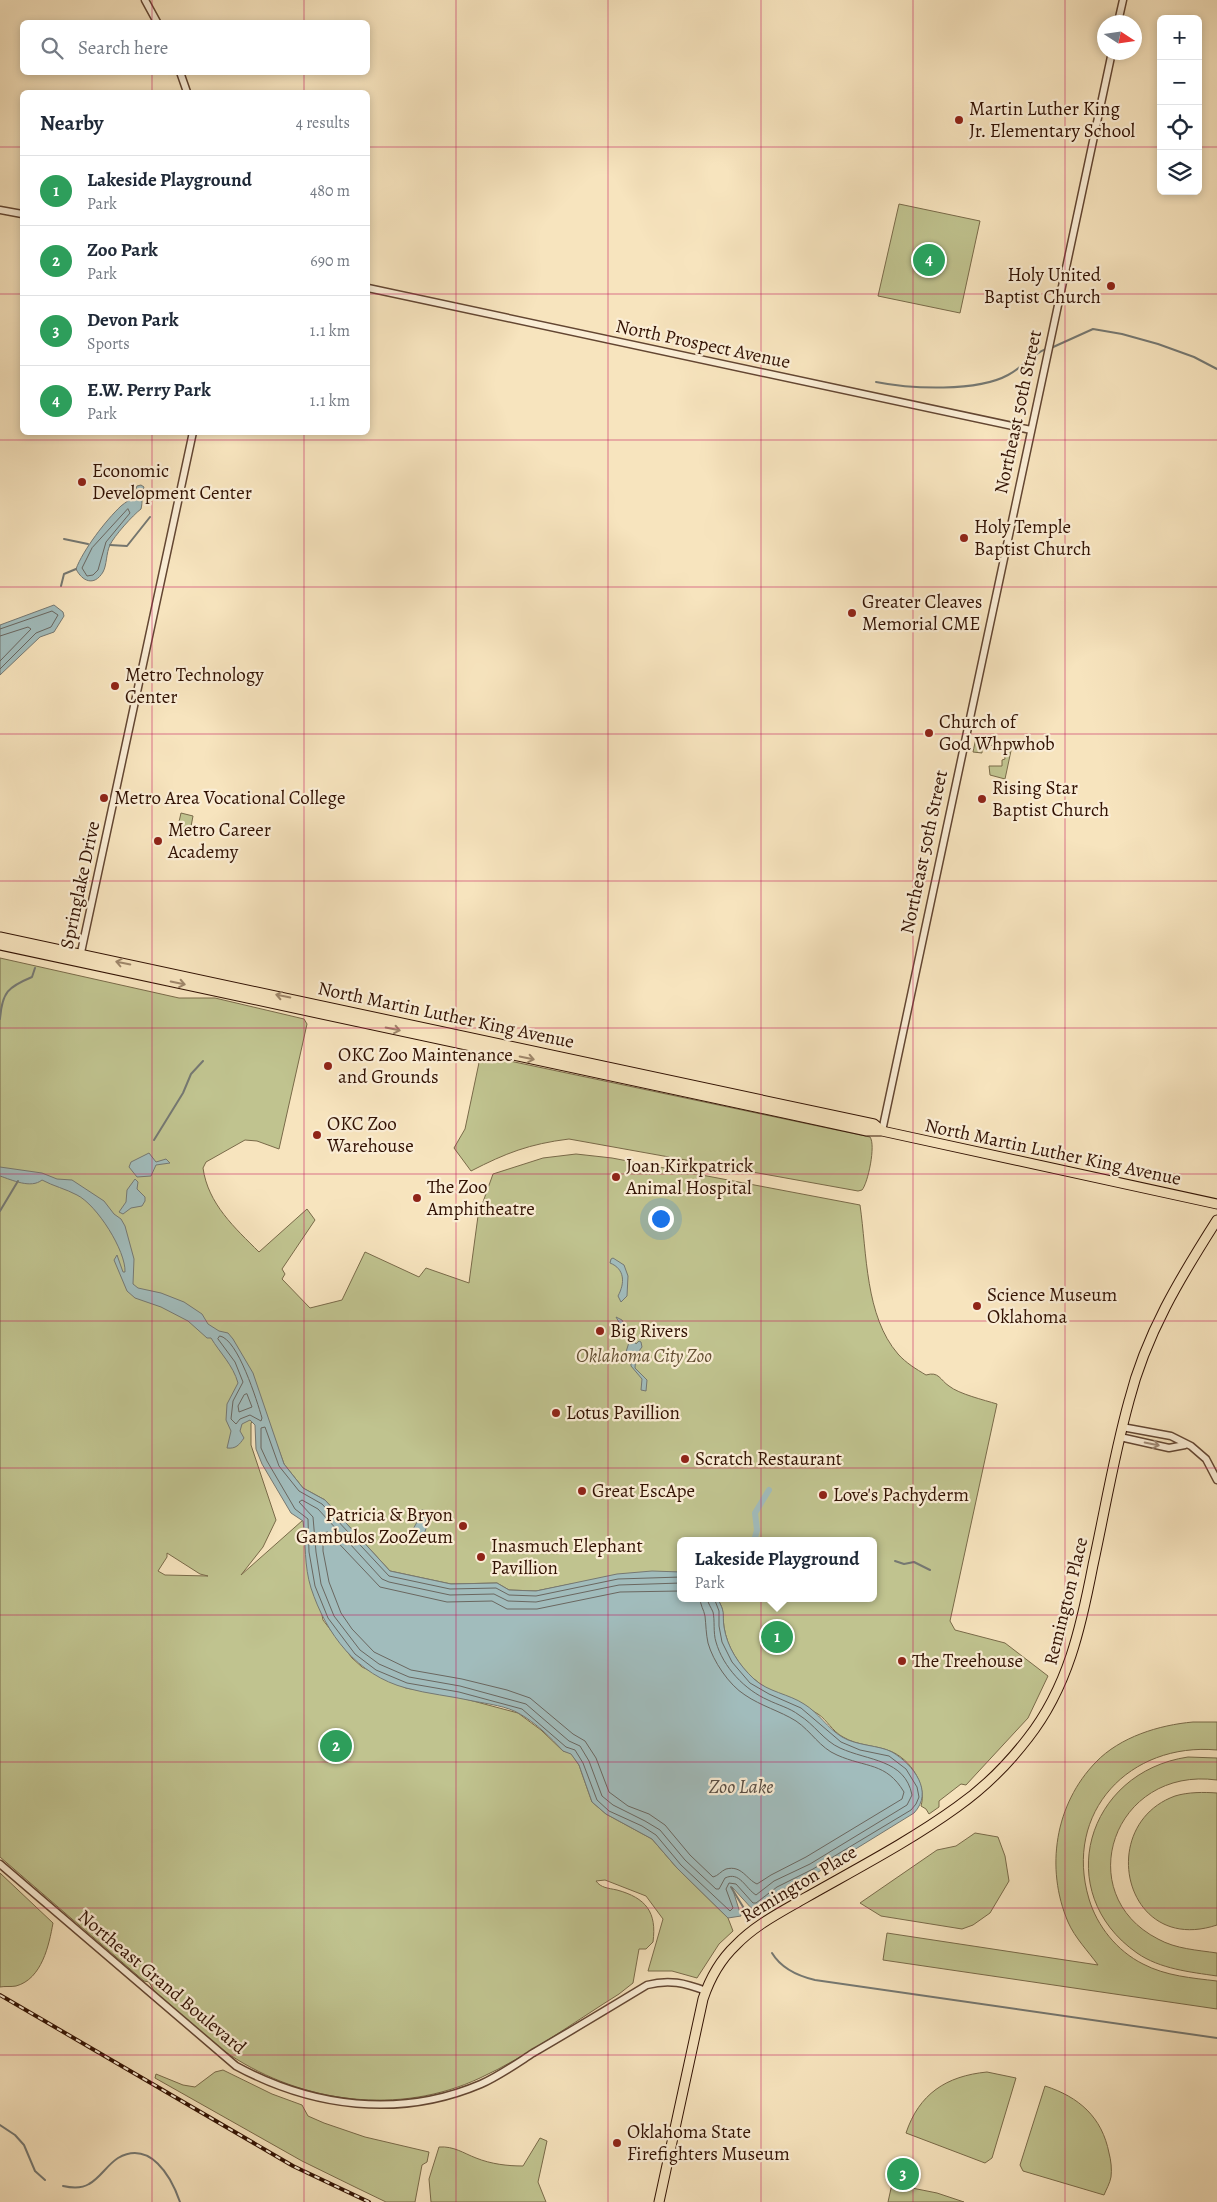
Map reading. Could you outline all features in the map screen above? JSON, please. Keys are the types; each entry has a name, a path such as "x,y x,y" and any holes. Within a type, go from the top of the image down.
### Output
{"main road":[{"name":"North Martin Luther King Avenue","path":"0,937 80,958 848,1127 873,1132 882,1131 1217,1204"},
{"name":"North Martin Luther King Avenue","path":"0,945 80,958"},
{"name":"Remington Place","path":"706,1991 719,1964 748,1933 957,1807 1001,1770 1030,1736 1061,1684 1075,1646 1122,1427 1134,1382 1151,1335 1172,1292 1217,1220"},
{"path":"658,2202 706,1991"}],"street":[{"path":"144,0 156,20"},
{"path":"1120,15 1123,0"},
{"name":"Northeast 50th Street","path":"882,1131 1110,60"},
{"path":"181,75 187,90"},
{"path":"0,210 20,214"},
{"name":"North Prospect Avenue","path":"370,288 1031,430"},
{"name":"Springlake Drive","path":"80,958 192,435"},
{"path":"1122,1427 1171,1436 1202,1454 1217,1480"},
{"path":"1120,1437 1169,1448 1185,1445"},
{"name":"Northeast Grand Boulevard","path":"0,1864 236,2066 265,2082 285,2089 346,2104 405,2104 439,2098 474,2086 647,1985 661,1981 677,1981 706,1991"}],"green space":[{"path":"899,204 980,221 960,313 878,296"},
{"path":"976,738 1012,746 1005,779 990,775 989,766 1002,766 1002,760 1005,759 1004,750 1001,750 1000,745 982,746 982,753 973,752"},
{"path":"181,813 193,816 189,837 176,835"},
{"name":"Oklahoma City Zoo","path":"0,958 179,998 215,998 304,1019 307,1024 279,1149 257,1141 245,1140 206,1162 203,1168 210,1193 224,1215 259,1252 307,1209 315,1220 282,1269 285,1274 282,1279 310,1308 342,1300 365,1252 419,1277 426,1268 469,1283 478,1216 493,1174 543,1158 576,1154 612,1158 860,1205 866,1263 873,1303 887,1339 901,1357 926,1375 937,1375 959,1392 997,1404 950,1621 955,1630 1005,1643 1048,1676 1028,1718 966,1785 961,1784 939,1801 939,1807 929,1814 921,1806 922,1790 916,1774 905,1760 890,1751 843,1737 818,1714 761,1685 734,1656 724,1627 720,1602 877,1602 877,1537 677,1537 677,1572 571,1584 536,1591 509,1590 497,1583 451,1584 390,1571 325,1500 303,1488 284,1464 265,1412 251,1423 251,1445 276,1520 263,1547 241,1575 303,1520 323,1620 352,1658 362,1667 406,1688 458,1697 518,1713 541,1730 563,1751 571,1753 579,1765 592,1802 606,1814 652,1839 677,1868 728,1918 733,1931 719,1944 697,1978 672,1971 648,1971 663,1919 646,1896 605,1880 596,1881 602,1886 635,1897 642,1902 651,1914 654,1931 653,1942 646,1949 639,1949 633,1983 533,2049 480,2078 449,2090 417,2097 385,2100 352,2099 320,2093 288,2084 258,2071 230,2055 210,2040 154,1991 149,1982 144,1981 0,1857","holes":["167,1553 200,1574 208,1576 165,1575 158,1571 167,1557"]},
{"path":"486,1056 870,1137 872,1141 872,1155 867,1180 862,1190 858,1191 569,1139 518,1150 471,1171 454,1148 465,1129 480,1058"},
{"path":"1193,1722 1217,1722 1217,1750 1185,1751 1157,1758 1131,1771 1111,1789 1095,1812 1086,1838 1083,1867 1089,1899 1097,1919 1109,1937 1134,1959 1152,1968 1179,1976 1217,1981 1217,2009 883,1960 887,1933 1098,1965 1071,1928 1061,1901 1056,1859 1063,1817 1071,1797 1082,1779 1106,1753 1128,1739 1154,1729"},
{"path":"1188,1757 1217,1758 1217,1780 1181,1781 1152,1793 1129,1812 1115,1837 1111,1865 1115,1893 1131,1919 1158,1939 1172,1945 1217,1953 1217,1976 1165,1966 1137,1953 1110,1928 1094,1899 1088,1869 1092,1838 1104,1810 1125,1786 1153,1767"},
{"path":"1217,1793 1217,1925 1185,1930 1160,1922 1142,1905 1131,1883 1129,1858 1135,1833 1150,1811 1175,1796"},
{"path":"975,1833 998,1837 1005,1856 1009,1881 990,1913 973,1925 962,1929 881,1916 860,1903 937,1850 956,1846"},
{"path":"0,1873 53,1923 46,1951 38,1969 25,1982 16,1986 0,1987"},
{"path":"223,2070 272,2094 302,2105 308,2116 324,2123 365,2137 429,2152 427,2162 422,2165 415,2202 386,2202 302,2161 155,2078 156,2074 183,2085 195,2087 215,2072"},
{"path":"987,2072 1016,2078 992,2158 985,2163 906,2133 918,2108 936,2089 959,2078"},
{"path":"1045,2086 1068,2096 1078,2103 1095,2119 1101,2129 1106,2140 1111,2168 1110,2179 1104,2195 1023,2171 1020,2165"},
{"path":"540,2138 547,2141 538,2182 546,2202 431,2202 429,2179 439,2147 454,2149 493,2163 523,2166"},
{"path":"892,2184 937,2193 964,2202 888,2202"}],"water":[{"path":"141,485 144,487 141,509 112,541 100,577 96,580 88,581 81,577 76,569 95,536 121,506 131,498 137,486"},
{"path":"54,605 63,612 64,616 54,632 40,637 0,675 0,625"},
{"path":"149,1153 156,1162 166,1159 170,1163 156,1165 151,1176 137,1177 129,1167 131,1162"},
{"name":"Zoo Lake","path":"0,1167 42,1173 57,1179 72,1180 104,1201 125,1226 134,1259 133,1284 138,1288 161,1293 184,1302 202,1314 208,1324 219,1331 228,1333 253,1373 284,1464 303,1488 325,1500 390,1571 451,1584 497,1583 509,1590 536,1591 617,1574 652,1571 677,1572 677,1602 719,1602 723,1610 724,1627 731,1649 743,1668 754,1679 766,1687 804,1704 842,1737 887,1750 900,1757 914,1771 919,1780 922,1788 920,1805 914,1813 815,1874 780,1891 754,1911 732,1887 741,1916 728,1918 677,1868 652,1839 606,1814 592,1802 579,1765 571,1754 563,1751 543,1731 526,1718 515,1711 497,1706 406,1688 388,1682 358,1663 335,1636 317,1605 307,1571 303,1521 291,1513 262,1464 256,1449 255,1425 250,1420 242,1424 240,1431 244,1438 240,1443 235,1447 227,1448 231,1431 226,1420 227,1404 238,1383 230,1365 211,1338 207,1338 188,1321 161,1307 135,1298 127,1291 114,1260 117,1255 123,1272 125,1272 124,1263 116,1241 101,1218 85,1200 42,1180 38,1183 27,1184 0,1176"},
{"path":"135,1179 138,1182 137,1189 145,1197 145,1201 142,1206 131,1208 123,1214 119,1212 126,1202 127,1190"},
{"path":"613,1258 624,1265 628,1276 627,1296 621,1302 618,1296 622,1286 622,1277 619,1269 610,1263"},
{"path":"616,1317 622,1320 636,1344 639,1341 641,1342 642,1347 636,1355 635,1368 647,1380 646,1391 641,1390 642,1379 631,1366 631,1357 626,1352 630,1339 626,1330 618,1332 617,1329 620,1324"},
{"path":"422,1510 428,1511 430,1518 424,1534 413,1538 411,1533 417,1522 414,1518"}],"waterway":[{"path":"1051,348 1093,329 1122,334 1158,344 1194,357 1217,369"},
{"path":"876,382 944,388 979,384 1008,375 1036,354 1046,349"},
{"path":"110,545 127,546 150,517"},
{"path":"64,539 88,544"},
{"path":"61,586 64,574 76,569"},
{"path":"0,1019 2,1002 5,996 17,984 32,977 35,968"},
{"path":"154,1140 183,1093 191,1074 203,1061"},
{"path":"0,1211 18,1181"},
{"path":"755,1537 757,1530 755,1513 769,1490"},
{"path":"895,1561 904,1564 914,1562 930,1570"},
{"path":"731,1887 748,1915"},
{"path":"772,1953 790,1971 815,1980 1217,2038"},
{"path":"0,2125 15,2135 24,2145 35,2171 45,2180"},
{"path":"63,2186 76,2188 86,2186 118,2158 129,2154 140,2154 149,2157 165,2172 180,2202"}],"railway":[{"path":"0,1995 293,2166 369,2202"}],"place":[{"name":"Martin Luther King Jr. Elementary School","path":"959,120"},
{"name":"E.W. Perry Park","path":"929,260"},
{"name":"Holy United Baptist Church","path":"1111,286"},
{"name":"Economic Development Center","path":"82,482"},
{"name":"Holy Temple Baptist Church","path":"964,538"},
{"name":"Greater Cleaves Memorial CME","path":"852,613"},
{"name":"Metro Technology Center","path":"115,686"},
{"name":"Church of God Whpwhob","path":"929,733"},
{"name":"Metro Area Vocational College","path":"104,798"},
{"name":"Rising Star Baptist Church","path":"982,799"},
{"name":"Metro Career Academy","path":"158,841"},
{"name":"OKC Zoo Maintenance and Grounds","path":"328,1066"},
{"name":"OKC Zoo Warehouse","path":"317,1135"},
{"name":"Joan Kirkpatrick Animal Hospital","path":"616,1177"},
{"name":"The Zoo Amphitheatre","path":"417,1198"},
{"name":"Science Museum Oklahoma","path":"977,1306"},
{"name":"Big Rivers","path":"600,1331"},
{"name":"Lotus Pavillion","path":"556,1413"},
{"name":"Scratch Restaurant","path":"685,1459"},
{"name":"Great EscApe","path":"582,1491"},
{"name":"Love's Pachyderm","path":"823,1495"},
{"name":"Patricia & Bryon Gambulos ZooZeum","path":"463,1526"},
{"name":"Inasmuch Elephant Pavillion","path":"481,1557"},
{"name":"Lakeside Playground","path":"777,1637"},
{"name":"The Treehouse","path":"902,1661"},
{"name":"Zoo Park","path":"336,1746"},
{"name":"Oklahoma State Firefighters Museum","path":"617,2143"},
{"name":"Devon Park","path":"903,2174"}]}
